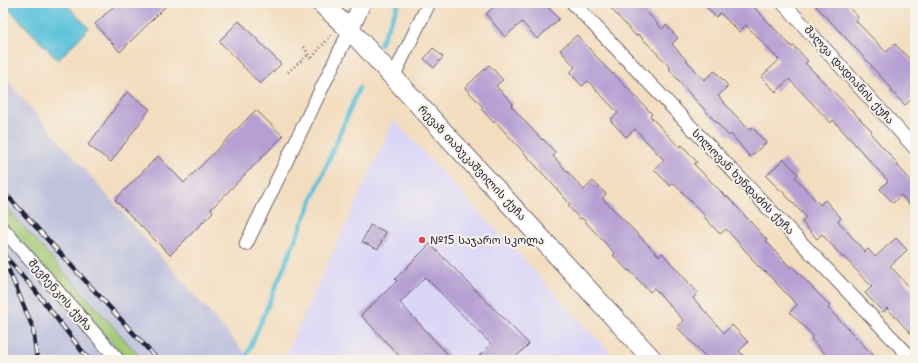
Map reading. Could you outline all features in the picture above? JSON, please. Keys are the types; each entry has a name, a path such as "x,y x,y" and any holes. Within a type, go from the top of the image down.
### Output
{"main road":[{"name":"რევაზ თაბუკაშვილის ქუჩა","path":"321,3 393,77 653,360"}],"street":[{"path":"246,244 345,27 362,3"},
{"path":"393,77 429,3"},
{"name":"სილოვან ხუნდაძის ქუჩა","path":"573,3 913,360"},
{"name":"შალვა დადიანის ქუჩა","path":"783,3 915,148"},
{"name":"შევჩენკოს ქუჩა","path":"3,229 118,360"}],"path":[{"path":"304,47 310,59 345,27"},
{"path":"288,72 308,55"}],"shaded area":[{"path":"3,76 251,360 143,360 3,204"},
{"name":"№15 საჯარო სკოლა","path":"394,120 617,360 283,360"},
{"path":"3,221 127,360 3,360"}],"green space":[{"path":"3,204 143,360 127,360 3,221"}],"water":[{"path":"3,3 65,3 89,28 58,60"}],"building":[{"path":"117,3 169,3 120,52 95,24"},
{"path":"498,3 544,3 559,19 537,39 522,22 505,37 486,14"},
{"path":"606,3 639,3 662,29 666,25 678,38 672,44 704,80 715,71 728,86 718,96 749,130 752,127 766,143 750,157 731,134 729,136 690,94 669,69 671,68 638,34 636,36"},
{"path":"702,3 750,3 792,47 794,46 808,61 805,63 872,131 870,133 915,185 915,211 901,195 893,203 880,189 888,181 833,120 831,123 789,79 776,92 761,77 779,60 746,25 739,32 720,13 716,17"},
{"path":"813,3 845,3 858,17 855,20 886,52 895,44 915,65 915,96 905,105 890,90 892,89 872,66"},
{"path":"239,21 281,64 260,84 219,41"},
{"path":"577,35 612,74 613,73 652,114 650,116 679,147 682,145 697,162 694,164 726,197 727,196 767,240 766,241 830,306 828,308 873,355 867,360 831,360 811,339 813,336 790,312 797,305 765,271 764,272 751,259 752,258 726,229 720,234 674,183 670,186 654,169 664,160 635,129 626,137 610,120 618,113 588,81 582,86 570,73 575,67 560,50"},
{"path":"433,48 443,57 434,68 424,59"},
{"path":"489,65 503,80 496,86 513,104 511,106 556,153 553,156 584,190 593,181 606,194 602,198 659,256 662,253 698,293 693,298 724,333 732,325 748,342 739,351 748,360 709,360 677,327 684,321 654,288 650,292 629,270 628,271 613,255 615,254 582,218 580,219 568,206 570,204 547,178 495,121 494,123 481,109 483,107 465,88"},
{"path":"127,92 150,109 111,162 88,145"},
{"path":"256,110 283,136 211,209 213,212 170,255 115,200 158,156 184,183"},
{"path":"784,159 798,174 795,177 820,205 825,200 841,218 838,221 865,252 868,249 875,257 896,238 907,250 890,266 915,293 915,338 887,308 883,312 865,293 872,287 822,234 817,239 802,222 806,217 766,176"},
{"path":"370,225 386,232 378,249 362,242"},
{"path":"430,244 529,344 513,360 475,360 491,344 425,277 400,303 453,360 403,360 361,315 397,281 395,279"}],"waterway":[{"path":"380,44 399,3"},
{"path":"245,360 359,88"}],"railway":[{"path":"3,191 158,360"},
{"path":"3,254 34,289 89,360"},
{"path":"5,261 33,328 37,360"}],"place":[{"name":"№15 საჯარო სკოლა","path":"422,240"}]}
